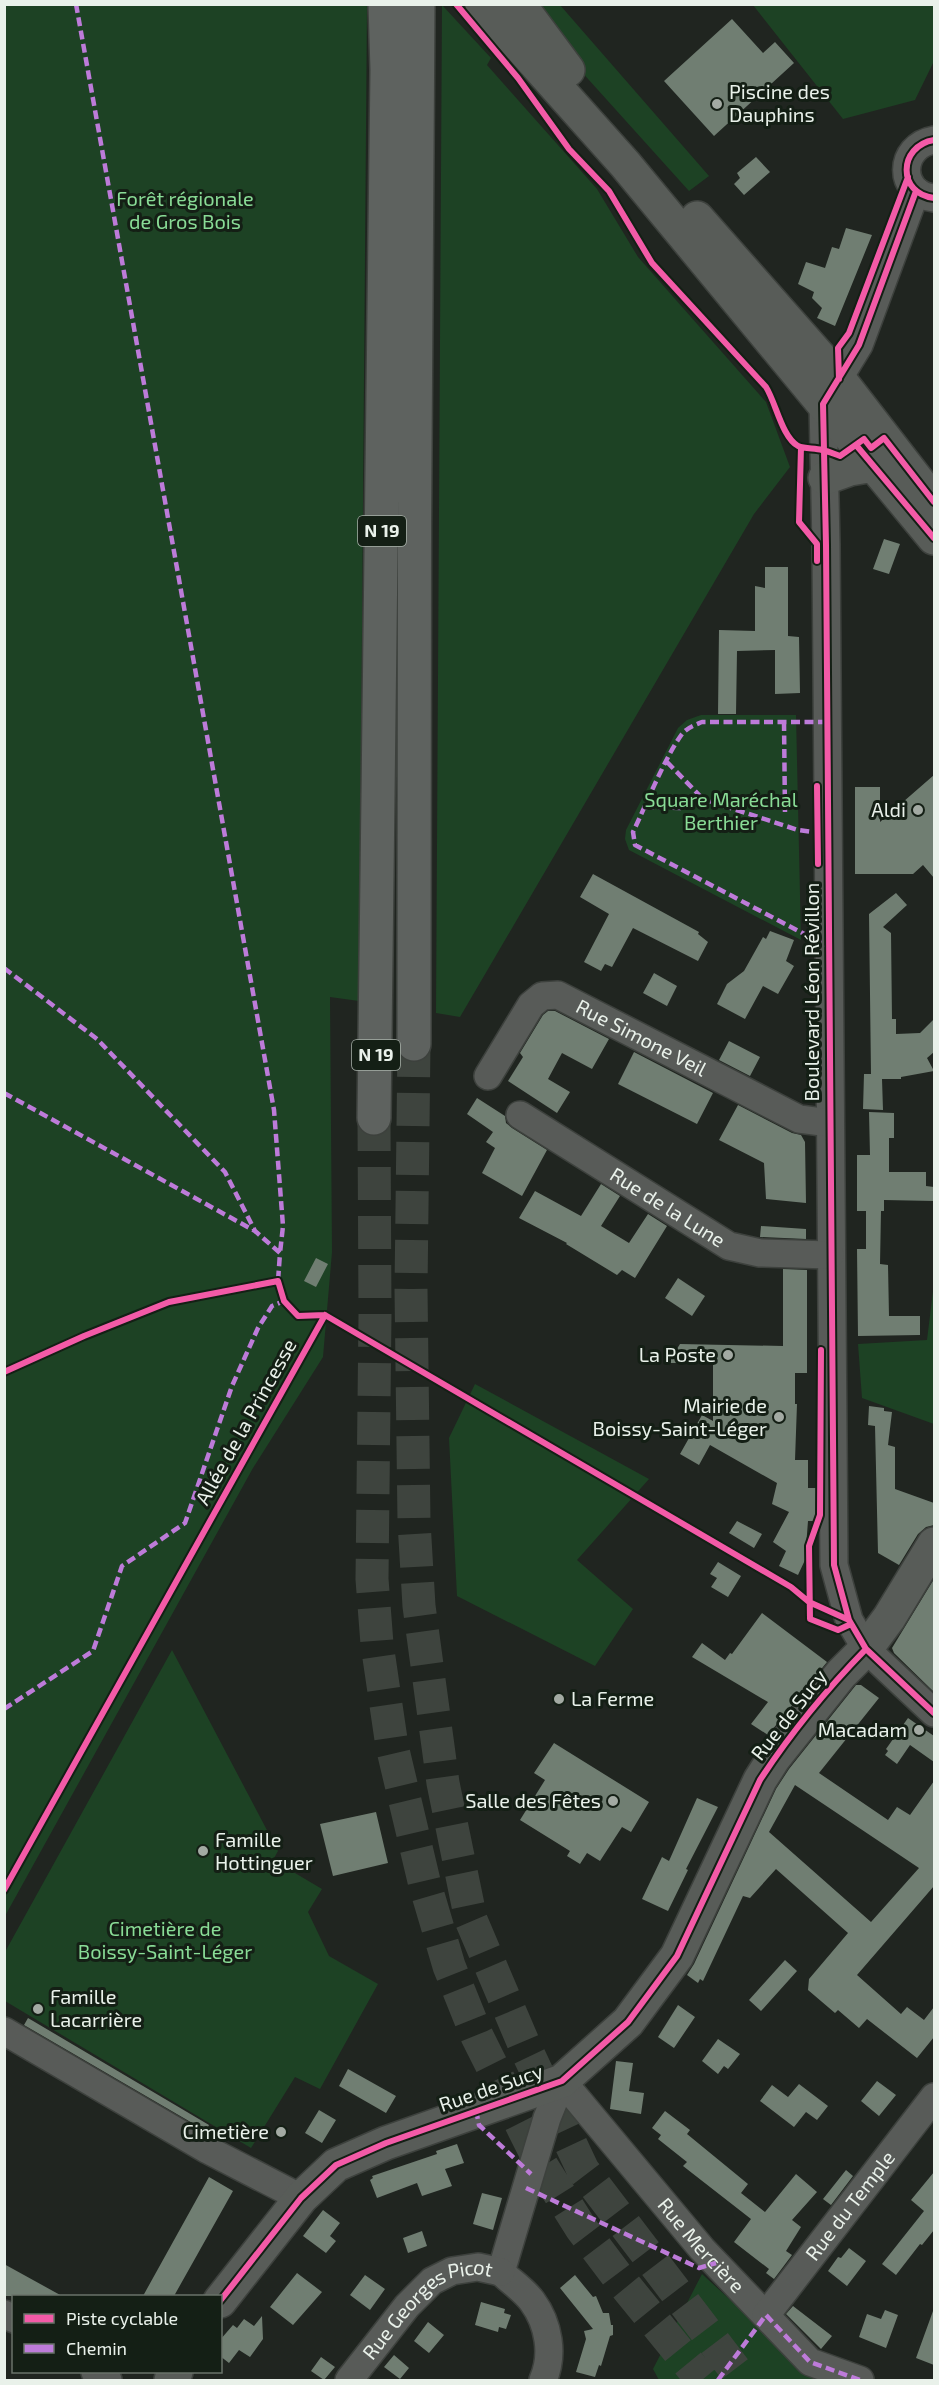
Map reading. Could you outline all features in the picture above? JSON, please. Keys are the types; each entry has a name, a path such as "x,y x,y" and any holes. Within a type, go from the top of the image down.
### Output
{"highway":[{"name":"N 19","path":"374,1118 386,94 385,4"},
{"name":"N 19","path":"414,1044 415,263 418,4"}],"main road":[{"path":"482,4 831,392 934,502"},
{"path":"519,4 564,66 831,392 874,465 934,538"},
{"path":"825,478 850,469 874,465"},
{"name":"Rue de Sucy","path":"222,2298 301,2198 336,2165 364,2151 562,2081 628,2022 669,1969 760,1780 774,1758 890,1618 934,1544"}],"street":[{"path":"831,392 859,345 925,194 909,181 907,164 916,147 934,139"},
{"name":"Boulevard Léon Révillon","path":"831,392 825,478 834,1565 836,1580 849,1620 866,1649 934,1713"},
{"name":"Rue Simone Veil","path":"488,1076 531,1005 543,996 558,995 800,1119 830,1123"},
{"name":"Rue de la Lune","path":"520,1115 729,1246 760,1253 830,1255"},
{"path":"4,2031 208,2150 301,2198"},
{"name":"Rue Georges Picot","path":"349,2380 407,2306 432,2281 452,2271 478,2267 501,2272 547,2118 562,2081"},
{"name":"Rue Mercière","path":"562,2081 702,2250 810,2362 860,2380"},
{"name":"Rue du Temple","path":"766,2315 934,2097"},
{"path":"501,2272 531,2300 542,2321 549,2343 548,2368 543,2380"}],"green space":[{"name":"Forêt régionale de Gros Bois","path":"5,5 367,5 359,1001 330,997 332,1252 323,1357 253,1468 5,1916"},
{"path":"442,5 491,58 487,65 597,189 638,257 766,402 790,467 754,514 460,1017 436,1013"},
{"path":"528,5 560,5 709,176 689,191 543,29"},
{"path":"753,5 934,5 934,61 915,100 843,119"},
{"name":"Square Maréchal Berthier","path":"701,715 796,715 801,940 629,850 625,839 626,830 678,728 687,720"},
{"path":"934,1283 934,1424 862,1398 858,1344 927,1340"},
{"path":"475,1384 649,1479 577,1560 633,1609 595,1666 457,1596 449,1438"},
{"name":"Cimetière de Boissy-Saint-Léger","path":"172,1650 278,1851 273,1860 322,1889 308,1912 329,1956 378,1984 320,2089 295,2077 251,2148 5,2001 5,1952"},
{"path":"702,2274 816,2380 659,2380 653,2369"}],"building":[{"name":"Piscine des Dauphins","path":"732,19 763,53 775,42 794,63 714,136 664,81"},
{"path":"756,157 770,172 744,195 734,184 740,178 737,173"},
{"path":"846,228 872,235 835,326 817,318 822,308 812,298 814,292 798,284 806,262 825,268 832,247 839,249"},
{"path":"884,539 900,544 889,574 873,569"},
{"path":"765,567 788,567 788,636 799,637 800,693 775,694 775,650 737,651 736,714 718,714 719,630 755,631 755,586 765,588"},
{"path":"934,775 934,878 923,865 913,874 855,874 855,787 880,787 880,822"},
{"path":"593,874 699,932 698,934 708,942 698,961 633,928 612,967 605,964 601,971 584,962 609,914 580,897"},
{"path":"896,893 907,905 883,927 891,933 892,1019 896,1019 896,1034 920,1033 934,1019 934,1052 927,1058 934,1071 901,1077 901,1079 882,1079 883,1110 863,1109 864,1074 871,1074 869,914"},
{"path":"770,931 794,940 786,961 794,966 778,994 763,986 745,1019 717,1004 727,984 744,971 763,937 766,939"},
{"path":"654,973 677,986 667,1006 643,993"},
{"path":"548,1011 555,1011 609,1039 592,1069 562,1053 548,1079 570,1092 557,1113 508,1081 523,1057 520,1053 543,1015"},
{"path":"729,1041 760,1057 750,1076 719,1060"},
{"path":"634,1052 713,1093 697,1124 618,1084"},
{"path":"477,1098 505,1116 506,1123 512,1128 547,1150 522,1196 482,1173 495,1148 486,1142 493,1132 467,1114"},
{"path":"738,1105 792,1133 801,1135 805,1142 806,1203 766,1199 764,1163 719,1140"},
{"path":"869,1112 894,1113 894,1138 889,1138 889,1172 926,1172 926,1186 934,1187 934,1201 884,1200 884,1211 881,1211 880,1264 888,1265 889,1316 920,1316 920,1335 858,1336 857,1249 866,1249 866,1211 857,1211 857,1155 870,1155"},
{"path":"601,1184 620,1196 601,1226 629,1243 648,1214 667,1226 635,1278 622,1270 617,1275 567,1243 519,1218 535,1191 581,1216"},
{"path":"761,1226 806,1229 806,1239 760,1237"},
{"path":"316,1258 328,1264 316,1287 304,1281"},
{"path":"783,1269 807,1270 807,1373 795,1373 795,1404 797,1404 795,1460 808,1460 808,1488 817,1488 817,1521 808,1521 805,1560 798,1575 779,1566 786,1551 773,1542 789,1512 772,1504 777,1483 710,1445 699,1465 680,1454 702,1415 713,1421 713,1363 668,1363 680,1344 783,1346"},
{"path":"678,1278 705,1296 692,1316 665,1298"},
{"path":"869,1406 884,1408 884,1411 892,1412 888,1445 895,1447 895,1489 934,1503 934,1525 926,1527 918,1534 899,1565 878,1553 875,1426 868,1425"},
{"path":"737,1521 762,1534 754,1548 729,1533"},
{"path":"718,1562 741,1576 728,1597 711,1587 717,1578 710,1574"},
{"path":"934,1579 934,1692 894,1653 892,1648"},
{"path":"762,1613 827,1662 768,1735 751,1724 768,1702 692,1657 702,1643 725,1660"},
{"path":"856,1685 861,1685 879,1698 819,1773 888,1820 897,1807 910,1815 934,1781 934,1886 857,1975 901,2014 907,2007 924,2020 934,2007 934,2037 917,2058 867,2019 859,2028 838,2010 835,2013 808,1990 809,1979 848,1933 776,1869 750,1898 743,1896 703,1981 700,1979 698,1983 687,1975 776,1789 789,1769","holes":["795,1785 919,1868 871,1922 769,1832"]},
{"path":"908,1718 934,1736 934,1762 910,1745 897,1764 885,1755 888,1751 886,1749"},
{"name":"Salle des Fêtes","path":"554,1743 649,1802 631,1832 622,1827 600,1861 587,1853 580,1864 567,1856 570,1851 520,1820 545,1780 534,1773"},
{"path":"697,1798 718,1807 686,1869 688,1870 668,1911 642,1899 662,1857 669,1861"},
{"path":"376,1812 388,1863 333,1876 320,1824"},
{"path":"785,1960 797,1971 761,2011 749,2000"},
{"path":"678,2005 695,2017 674,2048 658,2037"},
{"path":"28,2018 209,2125 206,2131 24,2025"},
{"path":"718,2039 740,2054 728,2069 724,2066 718,2074 702,2061"},
{"path":"616,2061 633,2063 629,2091 644,2093 641,2114 610,2109"},
{"path":"348,2069 396,2096 386,2113 339,2086"},
{"path":"877,2081 896,2095 879,2116 861,2101"},
{"path":"799,2084 828,2106 817,2120 806,2112 794,2127 760,2101 772,2085 788,2097"},
{"path":"319,2110 336,2120 322,2143 305,2133"},
{"path":"665,2111 690,2130 687,2134 748,2184 741,2193 765,2212 796,2174 817,2192 792,2220 801,2227 786,2251 792,2255 774,2279 766,2273 769,2269 734,2242 751,2219 683,2166 687,2162 658,2139 661,2135 652,2128"},
{"path":"457,2144 464,2163 445,2169 452,2186 422,2196 417,2183 377,2198 370,2180 372,2176 437,2154 436,2151"},
{"path":"846,2170 853,2176 831,2205 823,2199"},
{"path":"934,2172 934,2230 896,2275 882,2264 924,2211 911,2200"},
{"path":"209,2177 233,2191 175,2295 144,2295"},
{"path":"482,2193 502,2198 493,2230 473,2224"},
{"path":"323,2210 340,2223 330,2236 336,2241 326,2253 303,2236"},
{"path":"422,2231 427,2246 408,2253 403,2238"},
{"path":"849,2248 866,2261 847,2286 828,2271 838,2257 841,2258"},
{"path":"4,2264 60,2295 12,2295 4,2296"},
{"path":"297,2273 322,2292 293,2325 270,2307"},
{"path":"365,2275 385,2289 370,2310 350,2295"},
{"path":"575,2275 593,2297 596,2296 603,2313 609,2313 611,2325 613,2325 613,2335 610,2336 601,2366 599,2365 595,2377 576,2372 586,2339 584,2331 593,2329 560,2288"},
{"path":"481,2302 505,2309 504,2313 511,2315 506,2329 499,2327 498,2332 475,2325"},
{"path":"793,2306 832,2336 821,2349 786,2314"},
{"path":"885,2310 898,2315 886,2348 859,2337 867,2314 881,2319"},
{"path":"934,2311 934,2365 916,2358"},
{"path":"262,2316 263,2339 250,2357 239,2350 229,2363 222,2358 222,2338 233,2325 237,2328 244,2319 254,2326"},
{"path":"428,2322 444,2335 429,2353 414,2341"},
{"path":"394,2355 409,2368 400,2379 384,2367"},
{"path":"321,2357 335,2367 324,2380 311,2371"}],"tunnel":[{"path":"414,1044 411,1289 414,1522 419,1606 443,1783 471,1920 526,2049 583,2170 743,2380"},
{"path":"374,1118 375,1315 372,1579 377,1644 392,1746 424,1881 449,1966 477,2036 542,2166 581,2228 702,2380"}],"marked path":[{"path":"76,4 274,1110 283,1226 280,1253"},
{"path":"827,722 702,722 689,728 682,734 669,756 633,832 635,845 829,947"},
{"path":"784,722 785,814"},
{"path":"667,762 703,799"},
{"path":"645,807 682,808 703,799 798,830 821,833"},
{"path":"4,968 97,1039 225,1172 255,1231"},
{"path":"4,1093 255,1231 280,1253 278,1281"},
{"path":"4,1709 93,1651 122,1566 185,1523 232,1386 258,1328 272,1306 284,1301"},
{"path":"476,2110 479,2125 531,2174"},
{"path":"526,2188 699,2268 716,2263"},
{"path":"718,2380 766,2315 810,2362 860,2380"}],"cycle path":[{"path":"456,4 518,78 569,149 609,191 652,263 766,387 783,428 792,442 801,447 824,450 840,456 864,439 871,448 884,438 934,502"},
{"path":"934,140 922,144 914,151 908,160 907,170 908,179 913,188 922,195 934,198"},
{"path":"839,379 838,348 849,333 908,177"},
{"path":"916,191 859,345 823,404 834,1565 849,1620 866,1649 934,1713"},
{"path":"856,445 934,538"},
{"path":"801,447 799,522 817,544 817,561"},
{"path":"817,786 818,864"},
{"path":"4,1372 84,1336 169,1302 278,1281 284,1301 298,1316 325,1315"},
{"path":"325,1315 791,1587 809,1602 849,1620"},
{"name":"Allée de la Princesse","path":"4,1890 325,1315"},
{"path":"821,1350 820,1515 809,1546 810,1619 838,1630 851,1624"},
{"path":"222,2298 301,2198 336,2165 386,2143 562,2081 628,2022 677,1956 760,1780 810,1712 866,1649"}],"place":[{"name":"Piscine des Dauphins","path":"717,104"},
{"name":"Aldi","path":"918,810"},
{"name":"La Poste","path":"728,1355"},
{"name":"Mairie de Boissy-Saint-Léger","path":"779,1417"},
{"name":"La Ferme","path":"559,1699"},
{"name":"Macadam","path":"919,1730"},
{"name":"Salle des Fêtes","path":"613,1801"},
{"name":"Famille Hottinguer","path":"203,1851"},
{"name":"Famille Lacarrière","path":"38,2009"},
{"name":"Cimetière","path":"281,2132"}]}
